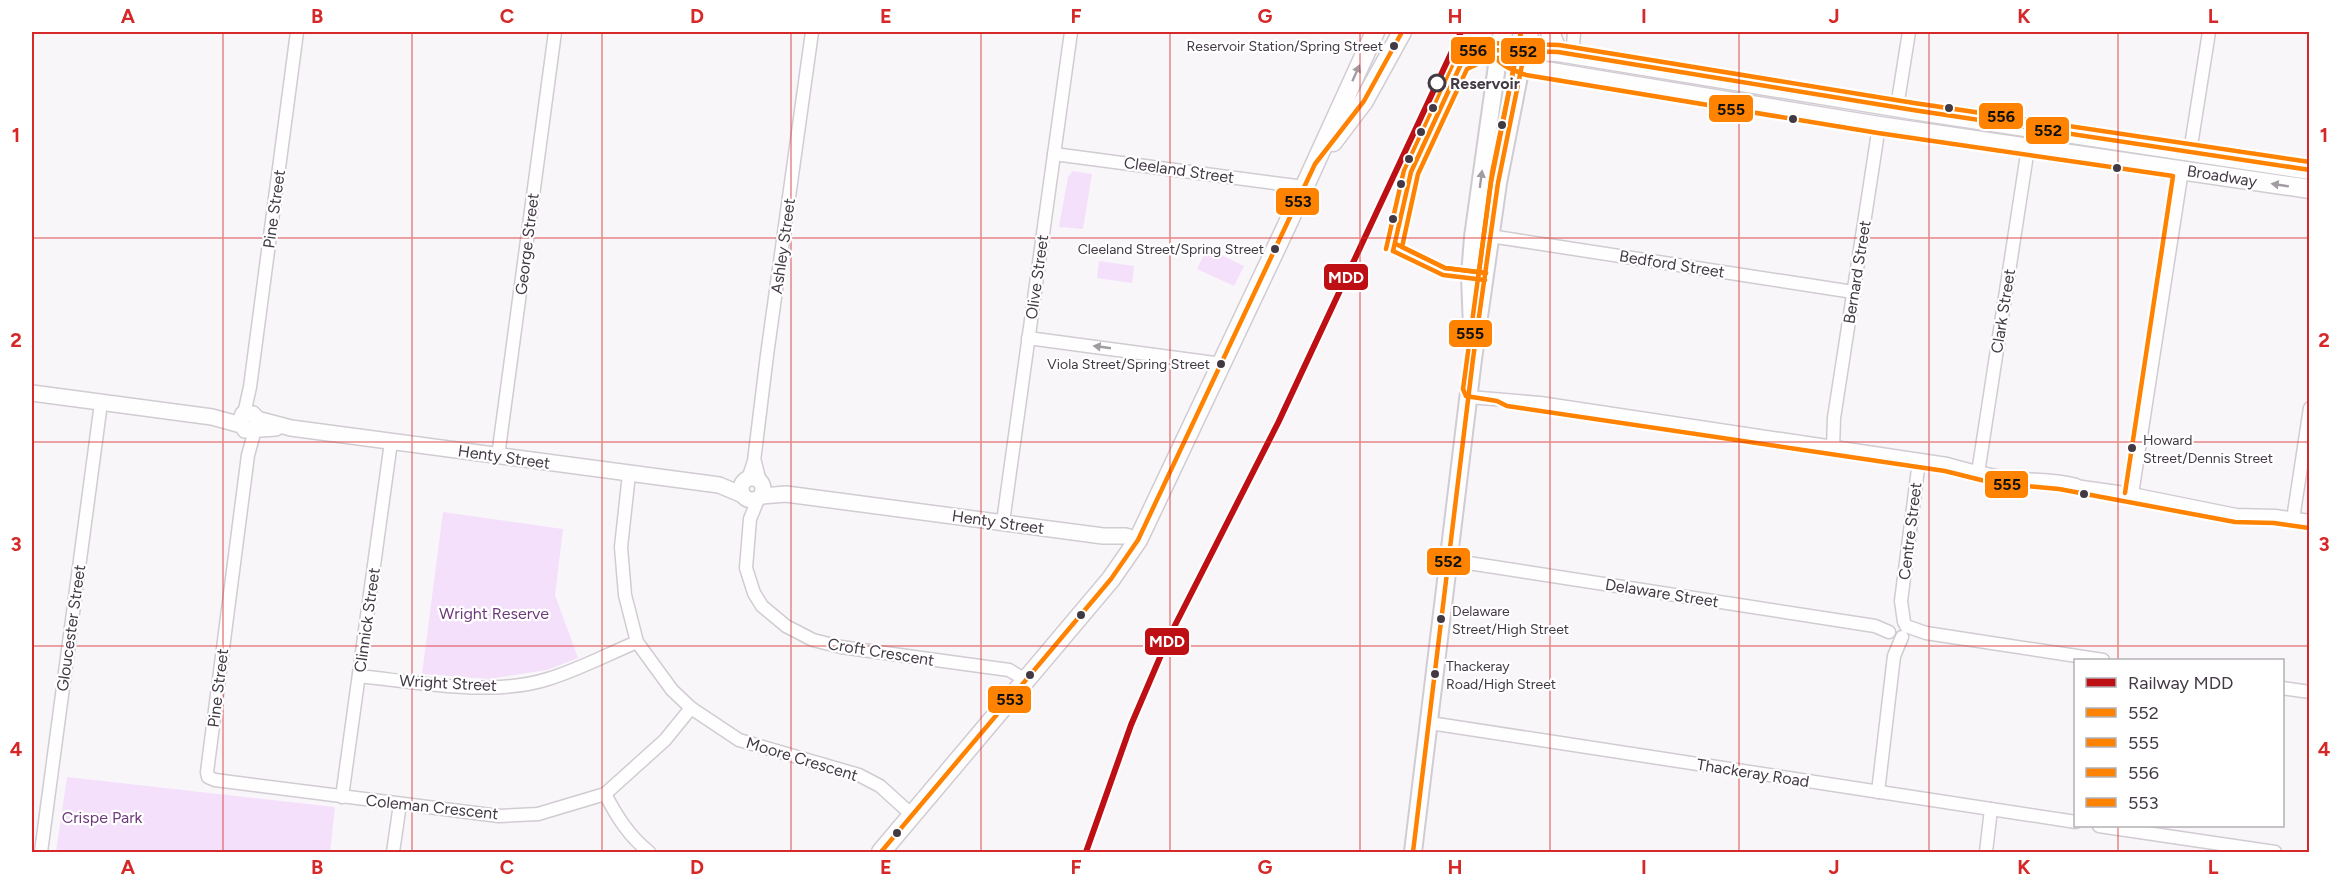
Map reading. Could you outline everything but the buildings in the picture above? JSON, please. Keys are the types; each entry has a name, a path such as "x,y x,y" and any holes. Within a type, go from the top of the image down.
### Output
{"main road":[{"path":"1347,112 1375,32"},
{"path":"881,852 1121,566 1135,546 1315,164 1347,112 1381,72 1402,32"},
{"path":"1413,852 1473,359 1477,278 1473,237 1503,32"},
{"path":"1477,278 1490,236 1499,175 1529,32"},
{"path":"1551,32 1558,52"},
{"name":"Broadway","path":"1499,50 1510,61 1558,52 2310,171"},
{"name":"Broadway","path":"1523,58 1648,88 1887,127 2310,189"},
{"path":"1648,88 1651,68"},
{"path":"1887,127 1890,106"},
{"path":"2109,160 2112,139"}],"street":[{"name":"Pine Street","path":"208,777 248,455 250,387 297,32"},
{"name":"George Street","path":"498,456 555,32"},
{"name":"Ashley Street","path":"753,489 754,461 767,355 812,32"},
{"name":"Olive Street","path":"1003,522 1071,32"},
{"path":"1574,32 1573,46 1584,57"},
{"path":"1890,106 1909,32"},
{"path":"2190,152 2208,32"},
{"name":"Bernard Street","path":"1830,447 1854,292 1887,127"},
{"name":"Clark Street","path":"1978,473 2028,148"},
{"name":"Cleeland Street","path":"1054,154 1304,187"},
{"path":"2132,494 2182,170"},
{"name":"Bedford Street","path":"1490,236 1854,292"},
{"path":"1028,338 1222,364"},
{"name":"Henty Street","path":"32,393 1003,522 1103,536 1121,544 1135,546"},
{"path":"1469,393 1500,394 1508,399 1925,462 1956,472 1978,473 2032,484 2076,485 2236,515 2275,516 2310,521"},
{"name":"Gloucester Street","path":"41,852 101,403"},
{"path":"2293,519 2310,408"},
{"name":"Clinnick Street","path":"342,797 391,442"},
{"name":"Centre Street","path":"1878,792 1901,601 1925,462"},
{"name":"Moore Crescent","path":"629,474 621,547 625,595 638,642 660,675 691,708 739,740 859,775 880,786 912,816"},
{"name":"Croft Crescent","path":"753,489 746,568 762,606 786,626 826,644 1009,670 1026,680"},
{"name":"Delaware Street","path":"1449,560 2096,659"},
{"name":"Wright Street","path":"359,676 441,686 493,688 546,680 638,642"},
{"path":"2284,688 2310,692"},
{"name":"Coleman Crescent","path":"208,777 214,780 499,816 538,814 605,794 665,740 691,708"},
{"name":"Thackeray Road","path":"1430,723 2074,822"},
{"path":"605,794 628,833 649,852"},
{"path":"393,852 400,804"},
{"path":"1986,852 1991,809"},
{"path":"2112,827 2275,852"}],"green space":[{"path":"1073,171 1092,174 1083,229 1059,227 1068,177"},
{"path":"1207,248 1244,266 1234,286 1197,269"},
{"path":"1099,261 1134,266 1132,283 1097,278"},
{"name":"Wright Reserve","path":"443,512 563,529 555,595 578,658 547,670 489,679 422,674"},
{"name":"Crispe Park","path":"67,777 335,807 330,852 56,852"}],"rail line":[{"name":"MDD","path":"1086,852 1131,725 1167,641 1278,423 1461,32"}],"transit line":[{"name":"553","path":"881,852 1111,579 1138,540 1315,164 1364,101 1402,32"},
{"name":"555","path":"1521,32 1491,182 1463,389 1466,396 1497,401 1507,406 1945,471 1993,483 2059,489 2235,522 2274,523 2309,528"},
{"name":"556","path":"1478,279 1492,173 1521,32"},
{"name":"556","path":"1386,249 1404,170 1454,61 1487,43 1559,45 1914,103 2310,162"},
{"name":"555","path":"1493,46 1492,51 1498,60 1526,75 1878,133 2173,176 2125,493"},
{"name":"552","path":"1393,251 1411,172 1461,64 1488,50 1558,52 1913,110 2310,170"},
{"name":"552","path":"1413,852 1473,359 1498,183 1525,50"},
{"name":"555","path":"1486,273 1445,268 1402,247 1418,174 1467,69 1490,58 1525,58"},
{"name":"556","path":"1396,244 1445,268 1486,273"},
{"name":"552","path":"1393,251 1443,275 1485,280"}],"place":[{"name":"Reservoir Station/Spring Street","path":"1394,46"},
{"name":"Reservoir","path":"1437,83"},
{"name":"Cleeland Street/Spring Street","path":"1275,249"},
{"name":"Viola Street/Spring Street","path":"1221,364"},
{"name":"Howard Street/Dennis Street","path":"2132,448"},
{"name":"Delaware Street/High Street","path":"1441,619"},
{"name":"Thackeray Road/High Street","path":"1435,674"}]}
